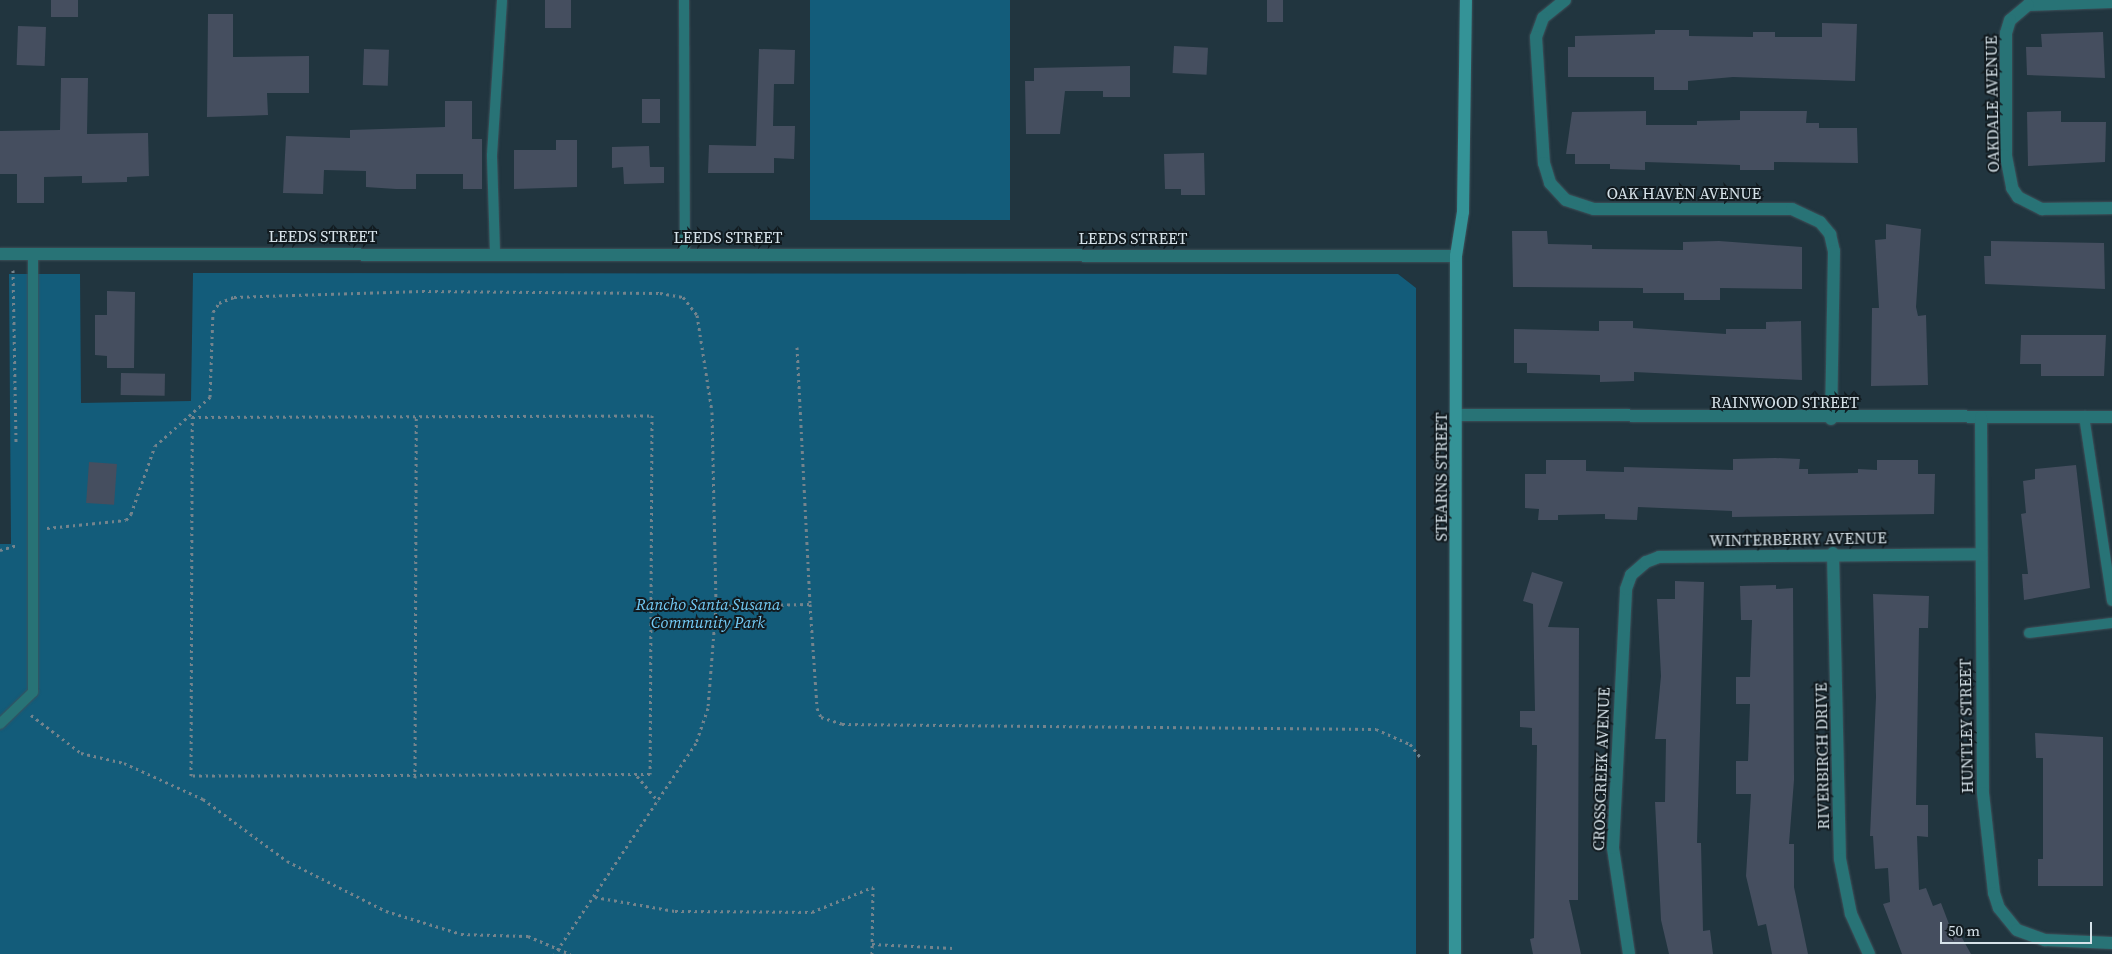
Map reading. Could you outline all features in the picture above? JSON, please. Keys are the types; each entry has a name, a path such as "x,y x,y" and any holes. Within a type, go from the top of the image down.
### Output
{"main road":[{"name":"STEARNS STREET","path":"1455,954 1456,256 1463,212 1466,0"}],"street":[{"name":"OAK HAVEN AVENUE","path":"1565,0 1543,18 1536,37 1544,164 1550,183 1566,200 1594,209 1792,209 1820,222 1830,234 1834,251 1831,419"},
{"name":"OAKDALE AVENUE","path":"2112,2 2028,5 2010,20 2006,33 2006,156 2012,188 2018,197 2042,208 2112,208"},
{"name":"LEEDS STREET","path":"6,254 495,252 1456,256"},
{"name":"RAINWOOD STREET","path":"1457,415 1831,419 2112,417"},
{"name":"HUNTLEY STREET","path":"1981,417 1983,793 1999,908 2017,930 2045,940 2112,944"},
{"name":"WINTERBERRY AVENUE","path":"1628,584 1638,568 1659,558 1833,553 1981,554"},
{"name":"RIVERBIRCH DRIVE","path":"1833,553 1840,859 1850,914 1869,954"},
{"name":"CROSSCREEK AVENUE","path":"1628,584 1613,848 1629,954"}],"lane":[{"path":"495,252 492,155 502,0"},
{"path":"684,0 685,253"},
{"path":"0,724 33,692 31,528 34,254"},
{"path":"2084,416 2112,601"},
{"path":"2029,633 2112,623"}],"path":[{"path":"6,254 16,450"},
{"path":"31,528 126,520 155,446 192,417 210,397 213,312 219,303 234,297 422,291 660,293 683,297 697,315 712,412 716,606 708,708 696,743 595,897 555,954"},
{"path":"798,347 810,604 817,708 821,717 842,724 1376,729 1410,744 1420,757"},
{"path":"415,778 416,415"},
{"path":"652,415 650,774 636,776 415,778 191,776 192,417 652,415"},
{"path":"0,550 17,545 17,537"},
{"path":"716,606 810,604"},
{"path":"20,705 45,730 81,753 124,763 203,799 287,861 386,911 461,934 528,936 570,954"},
{"path":"636,776 658,801"},
{"path":"595,897 675,911 812,912 873,887 872,954"},
{"path":"872,944 953,948"}],"green space":[{"path":"810,0 1010,0 1010,220 810,220"},
{"name":"Rancho Santa Susana Community Park","path":"193,273 1398,274 1416,288 1416,954 0,954 0,544 11,544 9,274 80,274 81,403 191,401"}],"building":[{"path":"51,0 78,0 78,17 51,17"},
{"path":"545,0 571,0 571,28 545,28"},
{"path":"1267,0 1283,0 1283,22 1267,22"},
{"path":"208,14 233,14 233,57 309,56 309,93 267,93 268,115 207,117"},
{"path":"1822,23 1857,24 1855,81 1733,77 1688,81 1688,90 1654,90 1654,77 1568,77 1568,47 1575,47 1575,36 1655,34 1655,30 1689,30 1689,36 1753,37 1753,32 1775,32 1775,37 1822,37"},
{"path":"18,26 46,27 45,66 17,65"},
{"path":"2103,32 2105,78 2027,75 2026,47 2042,47 2041,34"},
{"path":"1174,46 1208,48 1207,75 1173,73"},
{"path":"364,49 389,50 388,86 363,85"},
{"path":"759,49 795,50 794,84 774,84 773,126 795,126 794,159 774,158 774,173 708,173 709,145 756,146"},
{"path":"1130,66 1130,97 1103,97 1103,91 1065,91 1060,134 1026,134 1025,81 1034,81 1034,68"},
{"path":"61,78 88,78 87,134 148,133 149,176 127,177 127,182 82,183 82,176 44,177 44,203 17,203 17,174 0,174 0,131 60,130"},
{"path":"642,99 660,99 660,123 642,123"},
{"path":"445,101 472,101 472,139 482,139 482,189 463,189 463,174 416,174 416,189 396,189 366,187 366,171 324,170 323,194 283,193 286,136 350,138 350,130 445,127"},
{"path":"1646,111 1646,125 1697,125 1697,121 1740,120 1740,111 1807,111 1806,123 1819,123 1819,128 1857,128 1858,163 1774,162 1774,170 1740,170 1740,165 1645,162 1645,170 1610,169 1610,164 1575,164 1575,154 1566,154 1572,112"},
{"path":"2061,111 2061,122 2106,122 2105,162 2028,166 2027,112"},
{"path":"556,140 577,140 577,187 514,189 514,150 556,150"},
{"path":"649,146 650,167 664,167 664,183 624,184 623,167 612,168 612,147"},
{"path":"1204,153 1205,195 1181,195 1181,189 1165,189 1164,154"},
{"path":"1886,224 1921,229 1916,307 1918,316 1926,315 1928,385 1871,386 1872,308 1879,308 1875,240 1886,239"},
{"path":"1512,231 1547,231 1548,244 1592,245 1592,249 1683,250 1683,242 1719,241 1802,247 1802,289 1720,288 1720,300 1684,300 1684,293 1643,293 1643,288 1513,287"},
{"path":"1991,241 2104,243 2105,289 1985,284 1984,256 1991,256"},
{"path":"107,291 135,292 134,368 107,368 107,356 95,355 95,315 107,315"},
{"path":"1599,321 1633,321 1633,328 1726,334 1726,329 1766,329 1766,322 1801,321 1802,380 1634,372 1634,381 1600,382 1600,375 1527,373 1527,363 1514,363 1514,329 1599,331"},
{"path":"2021,335 2106,335 2104,376 2041,376 2041,364 2020,364"},
{"path":"121,373 165,374 165,396 121,395"},
{"path":"1733,459 1800,459 1799,469 1808,469 1808,474 1858,473 1858,469 1877,470 1877,460 1918,460 1918,474 1935,474 1934,514 1732,517 1732,511 1638,507 1637,520 1605,519 1605,514 1558,515 1558,520 1538,520 1539,509 1525,508 1525,474 1546,474 1546,460 1586,460 1586,471 1624,472 1624,467 1733,470"},
{"path":"89,462 117,464 114,505 86,503"},
{"path":"2076,465 2090,588 2024,600 2022,574 2028,574 2021,514 2026,513 2023,481 2035,479 2035,469"},
{"path":"1532,572 1563,582 1548,627 1579,628 1578,900 1569,900 1581,954 1533,954 1530,939 1534,938 1537,745 1532,745 1532,728 1520,727 1520,711 1535,711 1533,604 1523,601"},
{"path":"1675,581 1704,582 1697,843 1701,843 1703,931 1710,930 1713,954 1669,954 1661,920 1655,802 1665,802 1666,739 1655,739 1661,676 1657,599 1675,599"},
{"path":"1776,585 1776,589 1793,588 1794,780 1789,844 1794,844 1794,887 1808,954 1772,954 1766,924 1758,926 1746,876 1751,794 1736,794 1736,761 1748,761 1750,704 1736,704 1736,677 1750,677 1752,620 1741,620 1740,586"},
{"path":"1873,594 1929,596 1928,628 1919,628 1916,805 1928,805 1928,837 1917,836 1919,890 1926,888 1933,906 1941,903 1952,932 1957,929 1971,954 1902,954 1883,904 1890,902 1888,868 1875,869 1873,836 1870,836 1876,697"},
{"path":"2035,733 2103,737 2103,886 2038,886 2038,859 2043,859 2043,758 2036,758"}]}
